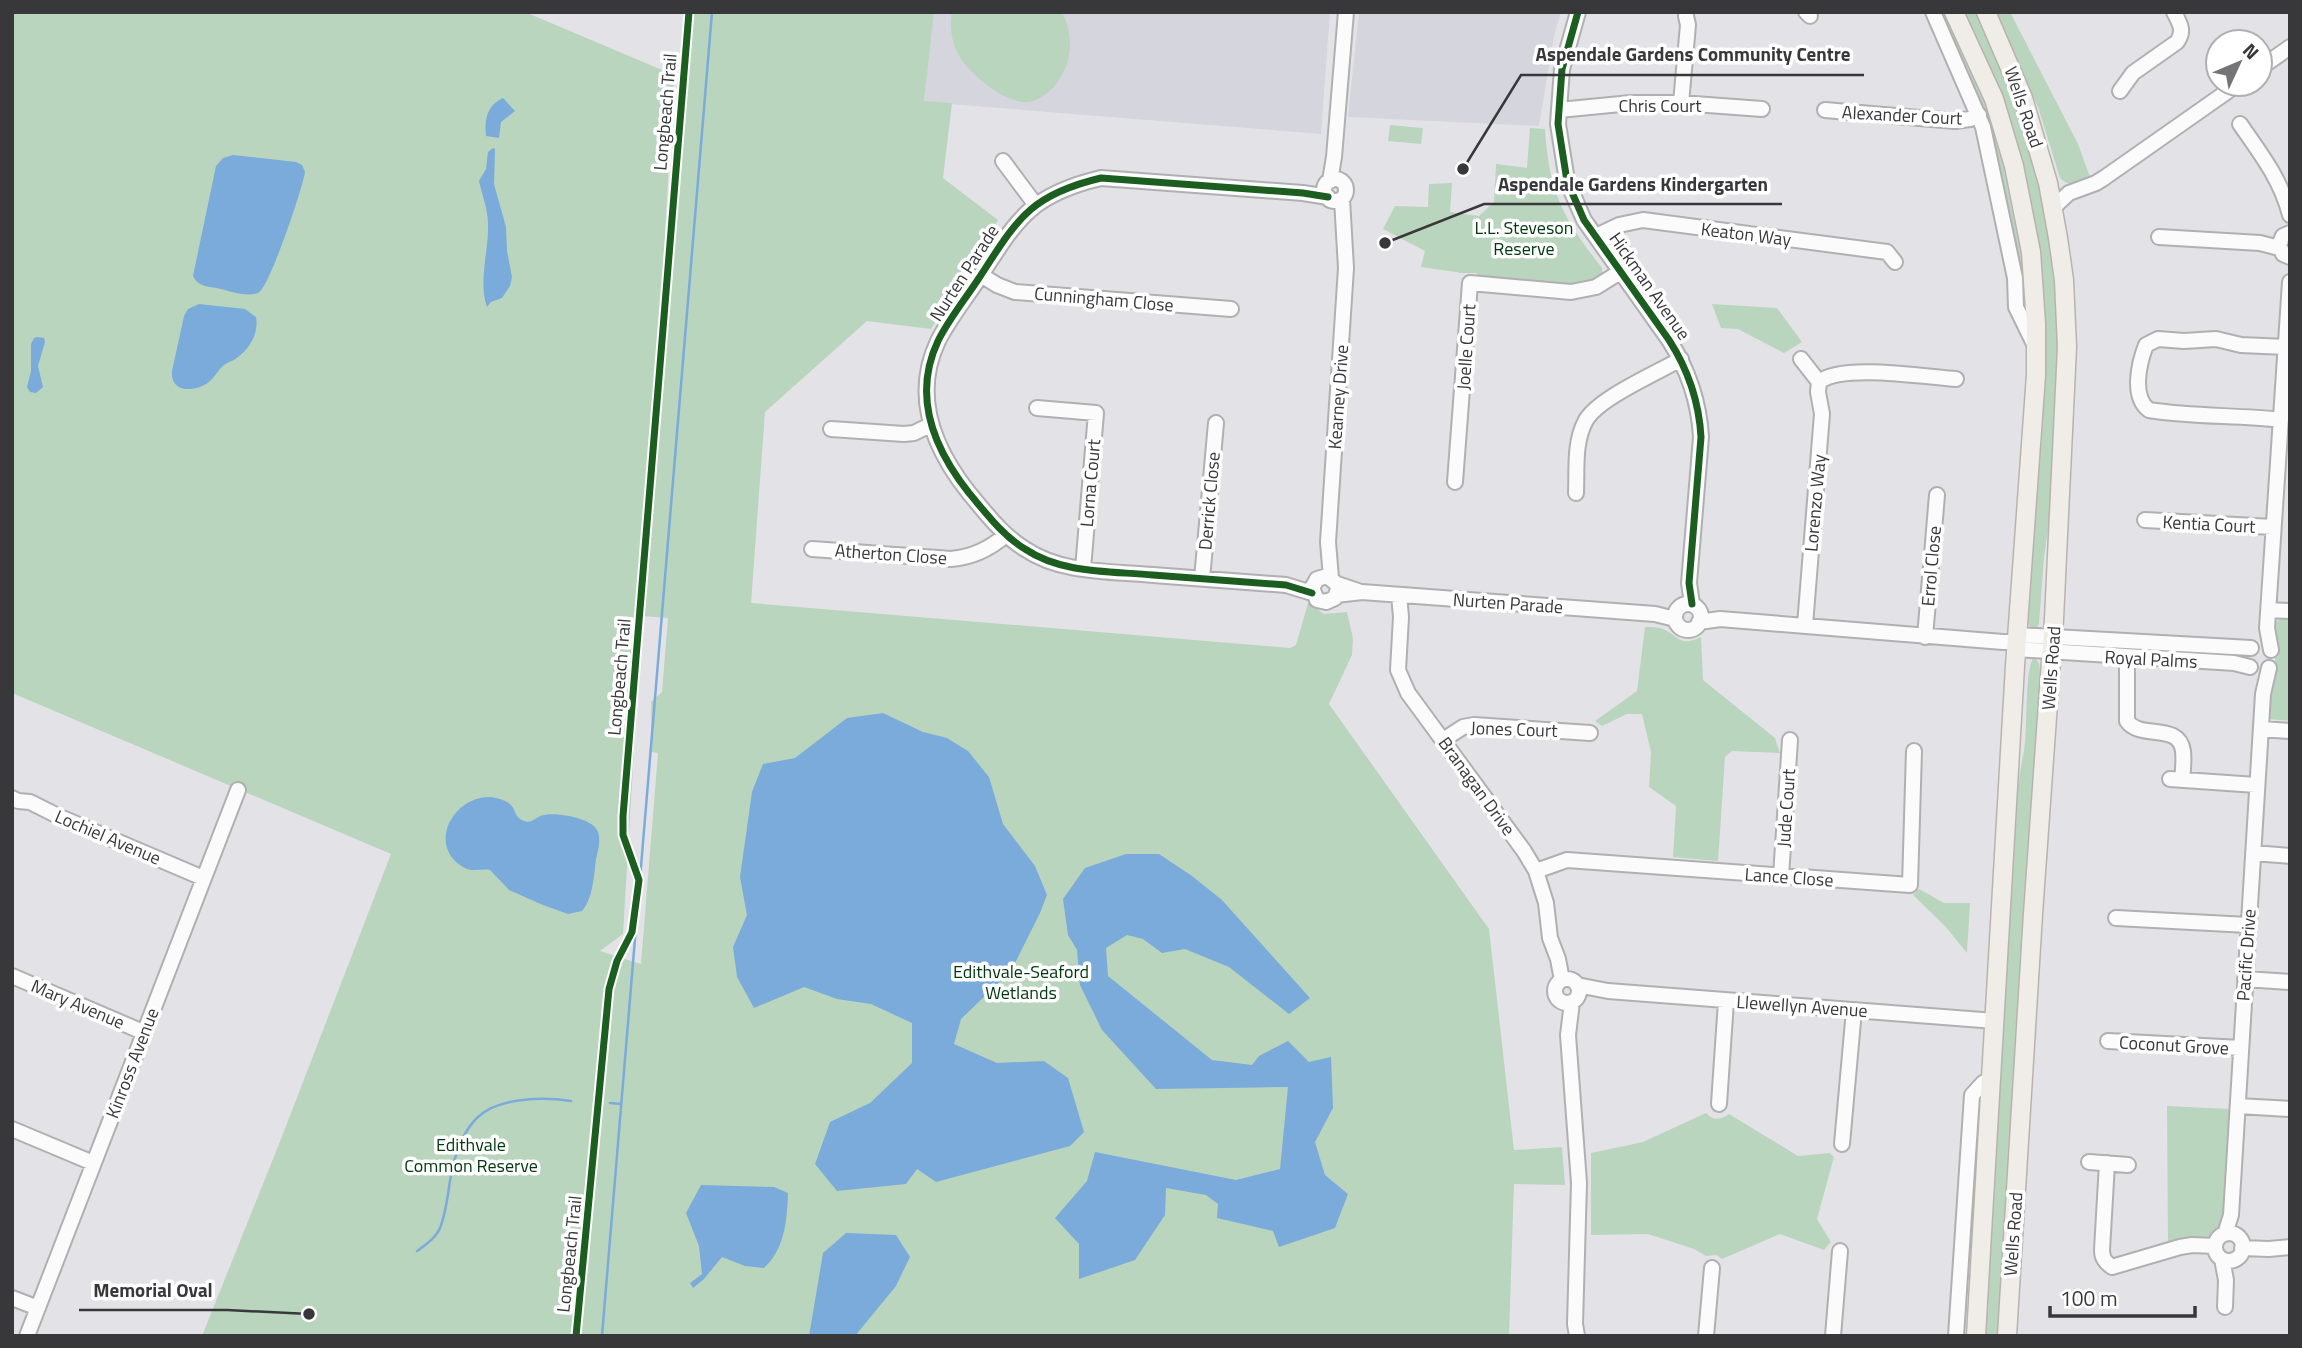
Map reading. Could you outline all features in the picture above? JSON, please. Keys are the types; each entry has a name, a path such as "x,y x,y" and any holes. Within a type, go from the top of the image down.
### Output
{"main road":[{"name":"Wells Road","path":"1954,12 1994,99 2019,183 2031,252 2036,307 2036,351 2015,642 1976,1336"},
{"name":"Wells Road","path":"1986,12 2023,98 2048,183 2064,280 2067,347 2052,645 2007,1336"}],"street":[{"name":"Kearney Drive","path":"1325,585 1346,268 1344,240 1333,191 1346,12"},
{"name":"Hickman Avenue","path":"1578,12 1562,69 1558,124 1567,181 1584,220 1681,359 1693,388 1700,420 1688,612"},
{"name":"Wells Road","path":"1933,12 1983,127 2015,278 2016,307 2036,351"},
{"path":"2120,91 2133,73 2177,42 2182,35 2174,12"},
{"path":"1681,103 1688,25 1686,16"},
{"path":"2274,58 2290,47"},
{"path":"2053,208 2069,193 2104,178 2218,98"},
{"name":"Chris Court","path":"1559,110 1631,103 1681,103 1762,110"},
{"name":"Alexander Court","path":"1825,110 1955,121 1979,115"},
{"path":"2159,237 2260,243 2286,248 2290,215 2287,202 2274,172 2240,124"},
{"path":"1003,161 1035,204"},
{"name":"Nurten Parade","path":"1333,191 1303,193 1101,178 1074,184 1035,204 1013,226 938,341 928,379 930,425 947,463 1006,535 1044,560 1083,569 1286,585 1325,585 1362,592 1655,614 1688,612 1720,619 2052,645"},
{"path":"2048,183 2069,193"},
{"name":"Keaton Way","path":"1596,236 1619,225 1643,220 1887,252 1895,262"},
{"name":"Joelle Court","path":"1455,482 1471,283 1571,292 1595,287 1620,272"},
{"name":"Cunningham Close","path":"981,275 1015,292 1231,309"},
{"path":"2267,628 2247,655 2258,669 2274,657 2267,628 2273,527 2283,487 2281,420 2287,365 2290,282"},
{"path":"2281,420 2149,410 2139,398 2140,366 2146,345 2158,338 2184,341 2216,339 2241,345 2286,347"},
{"path":"1576,493 1577,446 1585,421 1601,403 1681,359"},
{"path":"1801,359 1819,382 1828,376 1852,372 1956,379"},
{"name":"Lorenzo Way","path":"1805,625 1821,423 1819,382"},
{"name":"Lorna Court","path":"1037,408 1096,413 1083,569"},
{"name":"Derrick Close","path":"1202,579 1216,423"},
{"path":"831,429 904,435 930,425"},
{"name":"Errol Close","path":"1925,637 1937,495"},
{"name":"Kentia Court","path":"2145,520 2273,527"},
{"name":"Atherton Close","path":"812,549 951,559 982,552 1006,535"},
{"name":"Branagan Drive","path":"1403,595 1398,670 1408,693 1536,871 1546,903 1550,938 1571,991 1569,1027 1579,1163 1575,1332"},
{"path":"2269,610 2290,611"},
{"path":"2179,661 2181,644"},
{"name":"Royal Palms","path":"2052,645 2265,645 2271,650"},
{"name":"Royal Palms","path":"2052,645 2127,657 2234,663 2258,669"},
{"path":"2127,657 2127,721 2136,730 2164,732 2174,736 2183,750 2176,780 2256,785"},
{"name":"Pacific Drive","path":"2229,1247 2263,694 2258,669"},
{"name":"Jones Court","path":"1443,740 1464,727 1474,725 1590,733"},
{"path":"2260,729 2290,731"},
{"name":"Jude Court","path":"1781,876 1790,740"},
{"name":"Lance Close","path":"1536,871 1567,860 1910,886 1914,751"},
{"name":"Kinross Avenue","path":"27,1336 238,790"},
{"name":"Lochiel Avenue","path":"12,798 30,802 203,878"},
{"path":"2253,853 2290,856"},
{"path":"2116,918 2248,925"},
{"name":"Mary Avenue","path":"12,976 143,1032"},
{"path":"2245,979 2290,982"},
{"name":"Llewellyn Avenue","path":"1571,991 1608,991 1995,1021"},
{"path":"1719,1104 1726,1001"},
{"path":"1842,1144 1854,1010"},
{"name":"Coconut Grove","path":"2108,1041 2241,1048"},
{"path":"1956,1336 1972,1095 1978,1087 1992,1079"},
{"path":"2238,1106 2290,1109"},
{"path":"12,1129 93,1163"},
{"path":"2089,1162 2128,1165"},
{"path":"2108,1164 2102,1257 2106,1264 2112,1267 2192,1245 2269,1249 2290,1247"},
{"path":"2225,1307 2229,1247"},
{"path":"1833,1336 1840,1251"},
{"path":"1706,1336 1712,1268"},
{"path":"12,1298 38,1308"}],"shaded area":[{"path":"932,12 1330,12 1321,134 924,102"},
{"path":"1359,12 1561,12 1554,36 1539,126 1348,117"}],"green space":[{"path":"12,12 525,12 674,75 646,568 694,12 934,12 924,101 952,103 943,178 998,220 931,329 867,321 765,412 751,603 1290,648 1296,645 1308,603 1324,614 1347,612 1353,638 1352,655 1329,704 1489,929 1514,1150 1562,1147 1565,1185 1514,1184 1509,1336 202,1336 391,854 12,693","holes":["642,616 668,618 662,692 651,702 652,752 658,753 641,964 600,951 623,934"]},
{"path":"952,12 1062,12 1069,32 1070,51 1060,79 1045,95 1030,102 1007,98 987,86 958,54 952,34"},
{"path":"1936,12 1944,12 1977,74 1999,134 2018,212 2030,326 2021,309 2006,212"},
{"path":"1960,12 1979,12 2013,89 2043,184 2062,334 2053,495 2044,557 2039,624 2032,629 2026,621 2037,270"},
{"path":"1996,12 2010,12 2078,144 2091,180 2071,184 2060,178 2038,107"},
{"path":"1390,125 1423,128 1421,144 1388,141"},
{"name":"L.L. Steveson Reserve","path":"1530,128 1545,129 1550,171 1560,204 1577,234 1602,268 1602,274 1576,284 1561,285 1483,280 1476,273 1421,267 1425,251 1383,229 1395,206 1428,207 1429,184 1452,183 1450,212 1479,216 1494,202 1496,164 1527,168"},
{"path":"1712,304 1777,308 1802,342 1784,353 1738,329 1721,328"},
{"path":"2281,618 2290,619 2290,721 2269,719 2271,672 2275,660 2274,624"},
{"path":"1645,627 1663,629 1684,641 1701,637 1703,680 1775,738 1780,753 1732,751 1725,757 1718,861 1673,857 1676,806 1649,787 1651,752 1642,714 1627,714 1602,726 1595,721 1637,691"},
{"path":"2034,657 2039,663 2041,675 2003,1304 1998,1336 1982,1336 2013,832 2025,742 2027,687"},
{"path":"1919,889 1944,903 1970,903 1967,953 1945,926 1913,895"},
{"path":"2167,1106 2229,1109 2222,1225 2210,1236 2168,1244"},
{"path":"1706,1113 1717,1119 1729,1114 1798,1156 1830,1153 1834,1157 1817,1219 1831,1242 1824,1250 1780,1234 1722,1259 1716,1255 1706,1256 1694,1249 1648,1234 1591,1235 1591,1153 1643,1142"}],"water":[{"path":"503,98 515,111 501,122 499,138 486,136 490,109"},
{"path":"493,148 494,184 506,227 512,277 502,298 491,302 487,307 484,297 484,266 488,218 479,181 486,169 488,152"},
{"path":"233,155 296,162 302,165 305,172 270,275 258,293 254,294 240,294 205,286 198,283 193,276 216,166 223,158"},
{"path":"199,304 245,309 256,317 257,324 252,342 244,352 224,365 209,382 197,388 185,389 175,384 172,371 184,316 188,309"},
{"path":"37,337 44,338 45,342 38,366 43,387 36,393 30,392 27,387 31,371 31,344"},
{"path":"883,713 923,732 947,738 968,751 989,777 1003,824 1035,866 1047,895 1011,971 961,1019 954,1044 997,1063 1044,1061 1068,1078 1084,1132 1070,1146 936,1182 917,1169 906,1184 837,1191 815,1164 830,1122 870,1103 912,1063 912,1023 871,1004 837,999 804,987 754,1008 737,977 733,947 747,915 740,877 752,792 763,764 795,758 847,718"},
{"path":"491,797 509,803 517,816 524,821 557,814 574,817 595,827 599,835 599,846 594,879 591,893 582,911 568,914 543,905 509,890 490,870 466,869 452,858 446,835 456,812 466,804"},
{"path":"1126,854 1159,854 1192,876 1222,900 1310,998 1289,1014 1229,967 1185,949 1162,953 1143,939 1127,935 1106,948 1108,976 1212,1060 1252,1065 1259,1056 1288,1041 1309,1062 1331,1057 1333,1108 1315,1142 1325,1175 1348,1194 1335,1228 1279,1247 1273,1231 1217,1218 1218,1204 1206,1195 1166,1188 1165,1215 1135,1260 1079,1279 1079,1244 1055,1218 1087,1181 1095,1152 1236,1180 1280,1169 1288,1087 1156,1089 1102,1030 1080,985 1077,950 1068,935 1063,899 1085,868"},
{"path":"701,1185 774,1187 788,1193 786,1224 781,1243 764,1268 745,1266 722,1257 693,1288 690,1283 702,1274 699,1246 686,1213"},
{"path":"846,1233 896,1235 910,1257 896,1286 855,1336 809,1336 823,1253"}],"waterway":[{"path":"602,1336 712,12"},
{"path":"417,1251 433,1238 440,1228 456,1156 465,1135 478,1117 487,1110 510,1102 536,1099 571,1101"},
{"path":"610,1103 621,1104"}],"cycle path":[{"name":"Longbeach Trail","path":"576,1336 609,989 617,961 632,932 639,880 623,835 623,816 689,12"},
{"path":"1578,12 1562,69 1558,124 1567,181 1584,220 1669,340 1692,387 1701,437 1689,583 1692,604"},
{"path":"1312,593 1286,585 1087,570 1039,557 1002,530 957,476 937,440 927,402 927,382 930,362 942,333 1004,240 1027,213 1057,193 1101,178 1328,197"}],"place":[{"name":"Aspendale Gardens Community Centre","path":"1463,169"},
{"name":"Aspendale Gardens Kindergarten","path":"1385,243"},
{"name":"Memorial Oval","path":"309,1314"}],"park label":[{"name":"Edithvale-Seaford Wetlands","path":"1021,981"},
{"name":"Edithvale Common Reserve","path":"471,1154"}]}
